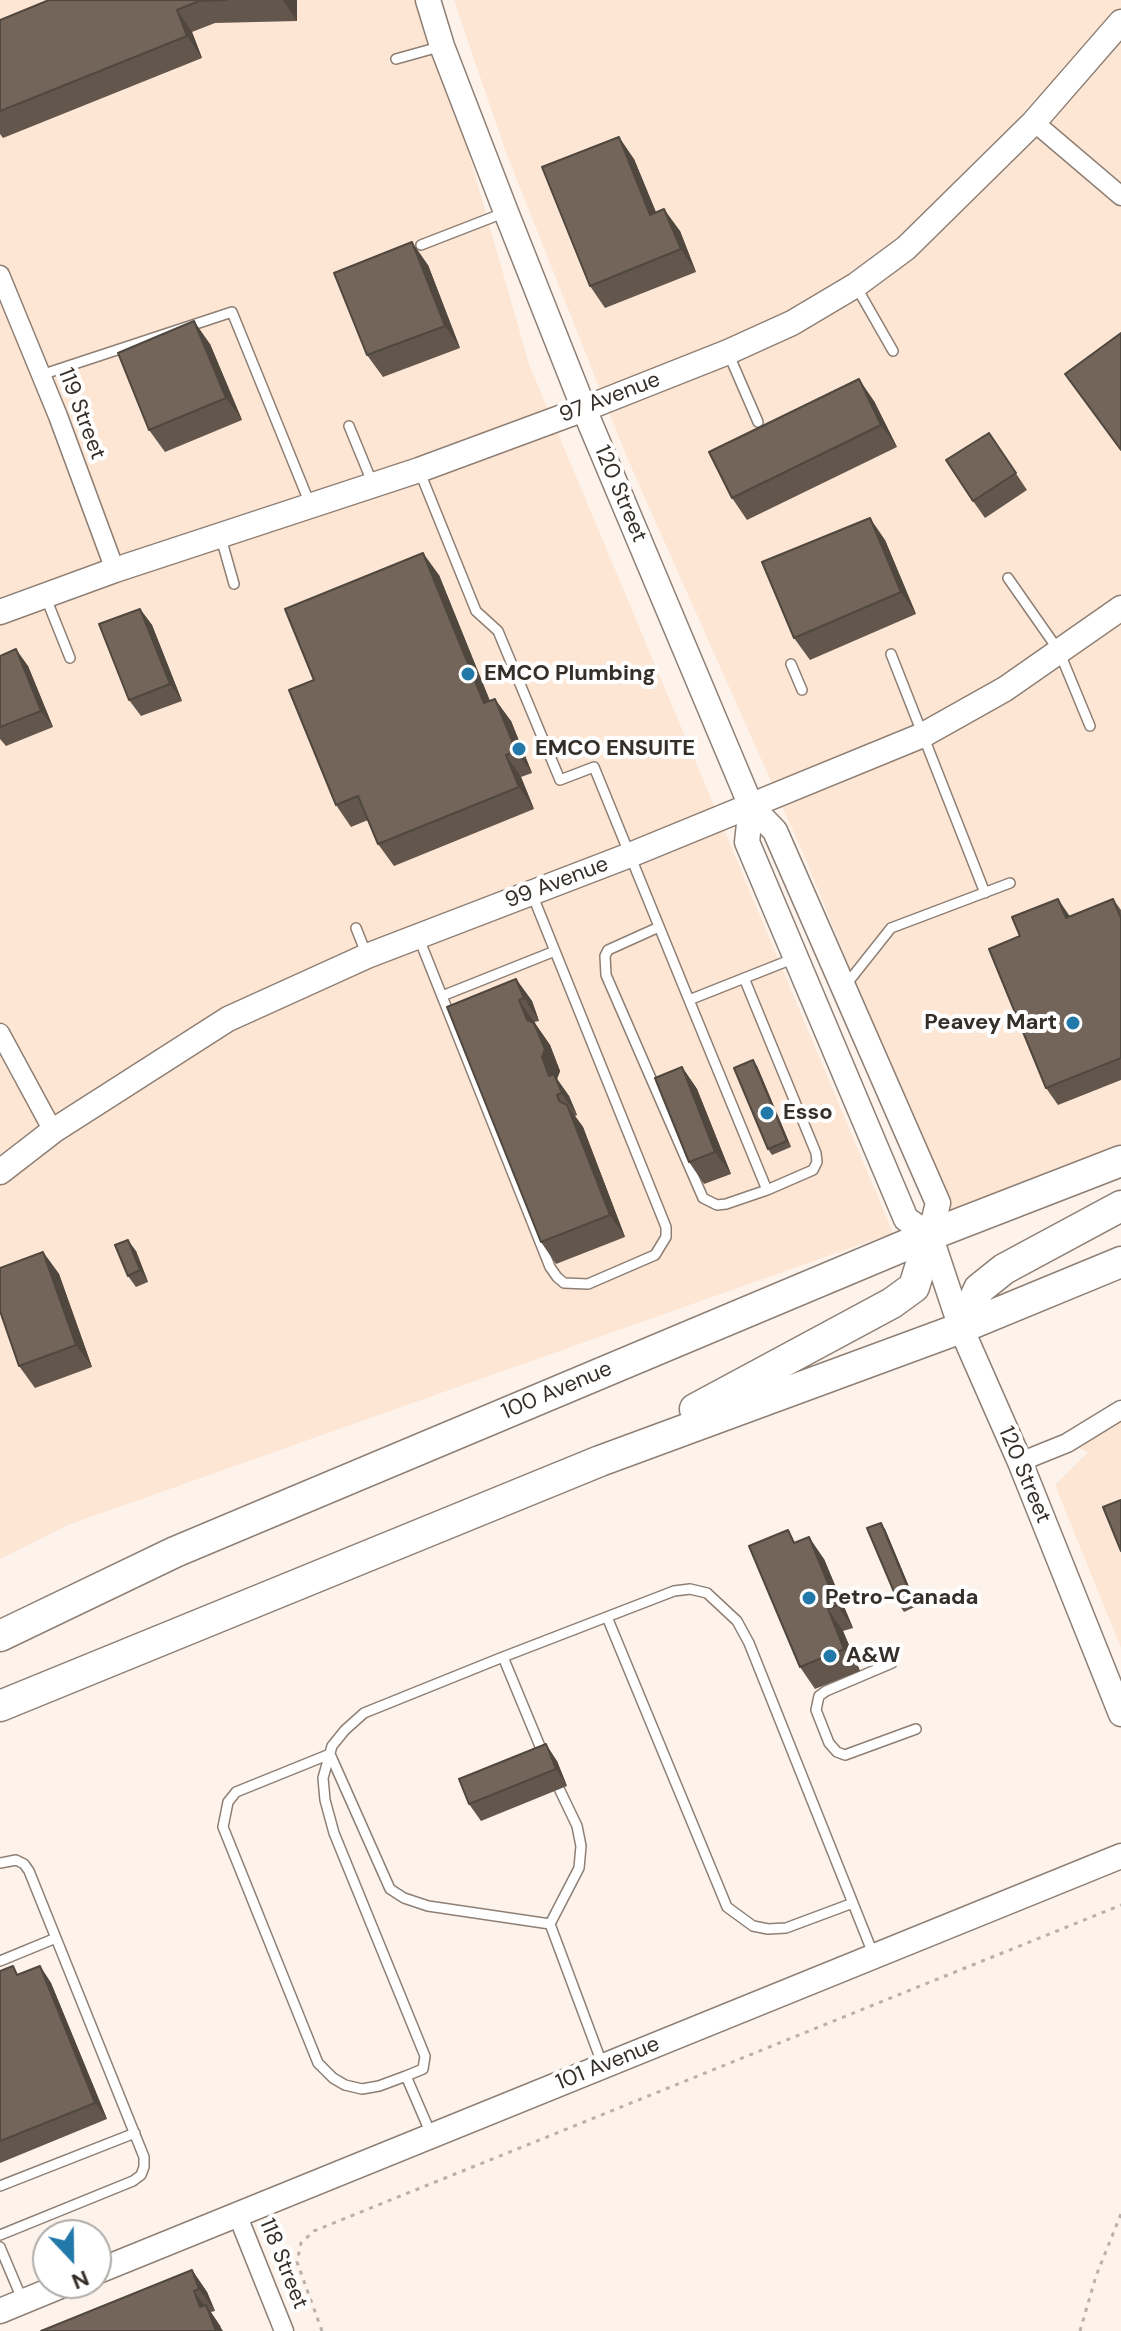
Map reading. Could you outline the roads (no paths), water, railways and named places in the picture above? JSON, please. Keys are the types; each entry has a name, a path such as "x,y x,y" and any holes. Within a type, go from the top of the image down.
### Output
{"main road":[{"name":"100 Avenue","path":"0,1636 175,1552 930,1235 1121,1161"},
{"path":"961,1328 979,1289 1004,1269 1121,1206"},
{"path":"600,1461 892,1303 914,1287 930,1235"},
{"path":"0,1706 600,1461 961,1328 1121,1262"}],"street":[{"name":"120 Street","path":"428,0 442,46 584,409 751,806 775,831 938,1203 930,1235 961,1328 1020,1462 1121,1714"},
{"name":"97 Avenue","path":"0,612 115,570 419,470 584,409 792,323 856,285 906,248 1034,122 1121,22"},
{"path":"1034,122 1121,196"},
{"name":"119 Street","path":"0,275 115,570"},
{"name":"99 Avenue","path":"0,1172 53,1131 228,1019 367,956 630,855 923,735 1005,689 1121,608"},
{"name":"120 Street","path":"751,806 747,842 906,1219 930,1235"},
{"path":"0,1033 53,1131"},
{"path":"1020,1462 1067,1443 1121,1410"},
{"name":"101 Avenue","path":"112,2265 1121,1856"},
{"name":"118 Street","path":"237,2214 284,2331"},
{"path":"11,2306 32,2298"}],"lane":[{"path":"396,59 442,46"},
{"path":"421,245 506,212"},
{"path":"856,285 893,351"},
{"path":"41,375 232,312 311,507"},
{"path":"728,352 758,422"},
{"path":"349,426 374,486"},
{"path":"419,470 476,611 498,631 560,780 594,767 767,1190"},
{"path":"220,537 234,584"},
{"path":"1008,578 1059,651 1090,726"},
{"path":"44,595 70,658"},
{"path":"891,654 985,893"},
{"path":"791,664 802,690"},
{"path":"845,986 891,928 1010,883"},
{"path":"418,936 550,1267 564,1283 574,1286 588,1284 655,1255 666,1237 666,1227 532,893"},
{"path":"659,927 608,950 605,956 606,975 703,1198 717,1205 767,1190 813,1170 817,1162 744,978"},
{"path":"356,928 367,956"},
{"path":"442,996 555,951"},
{"path":"689,1000 796,957"},
{"path":"330,1754 236,1792 228,1802 223,1827 318,2063 345,2085 362,2089 379,2086 423,2069 425,2056 334,1833 323,1778 330,1754 332,1746 364,1713 674,1591 690,1589 707,1593 737,1621 749,1643 874,1956"},
{"path":"607,1617 727,1907 753,1926 768,1929 786,1928 853,1903"},
{"path":"503,1657 577,1826 581,1846 579,1868 550,1924 603,2066"},
{"path":"892,1663 826,1691 819,1696 816,1710 829,1743 845,1755 916,1729"},
{"path":"330,1754 390,1889 404,1898 428,1906 550,1924"},
{"path":"0,1863 16,1860 24,1864 144,2157 144,2167 133,2181 0,2235"},
{"path":"0,1961 56,1938"},
{"path":"406,2076 432,2135"},
{"path":"0,2186 135,2133"},
{"path":"0,2247 11,2306"}],"place":[{"name":"EMCO Plumbing","path":"468,674"},
{"name":"EMCO ENSUITE","path":"519,749"},
{"name":"Peavey Mart","path":"1073,1023"},
{"name":"Esso","path":"767,1113"},
{"name":"Petro-Canada","path":"809,1598"},
{"name":"A&W","path":"830,1656"}]}
